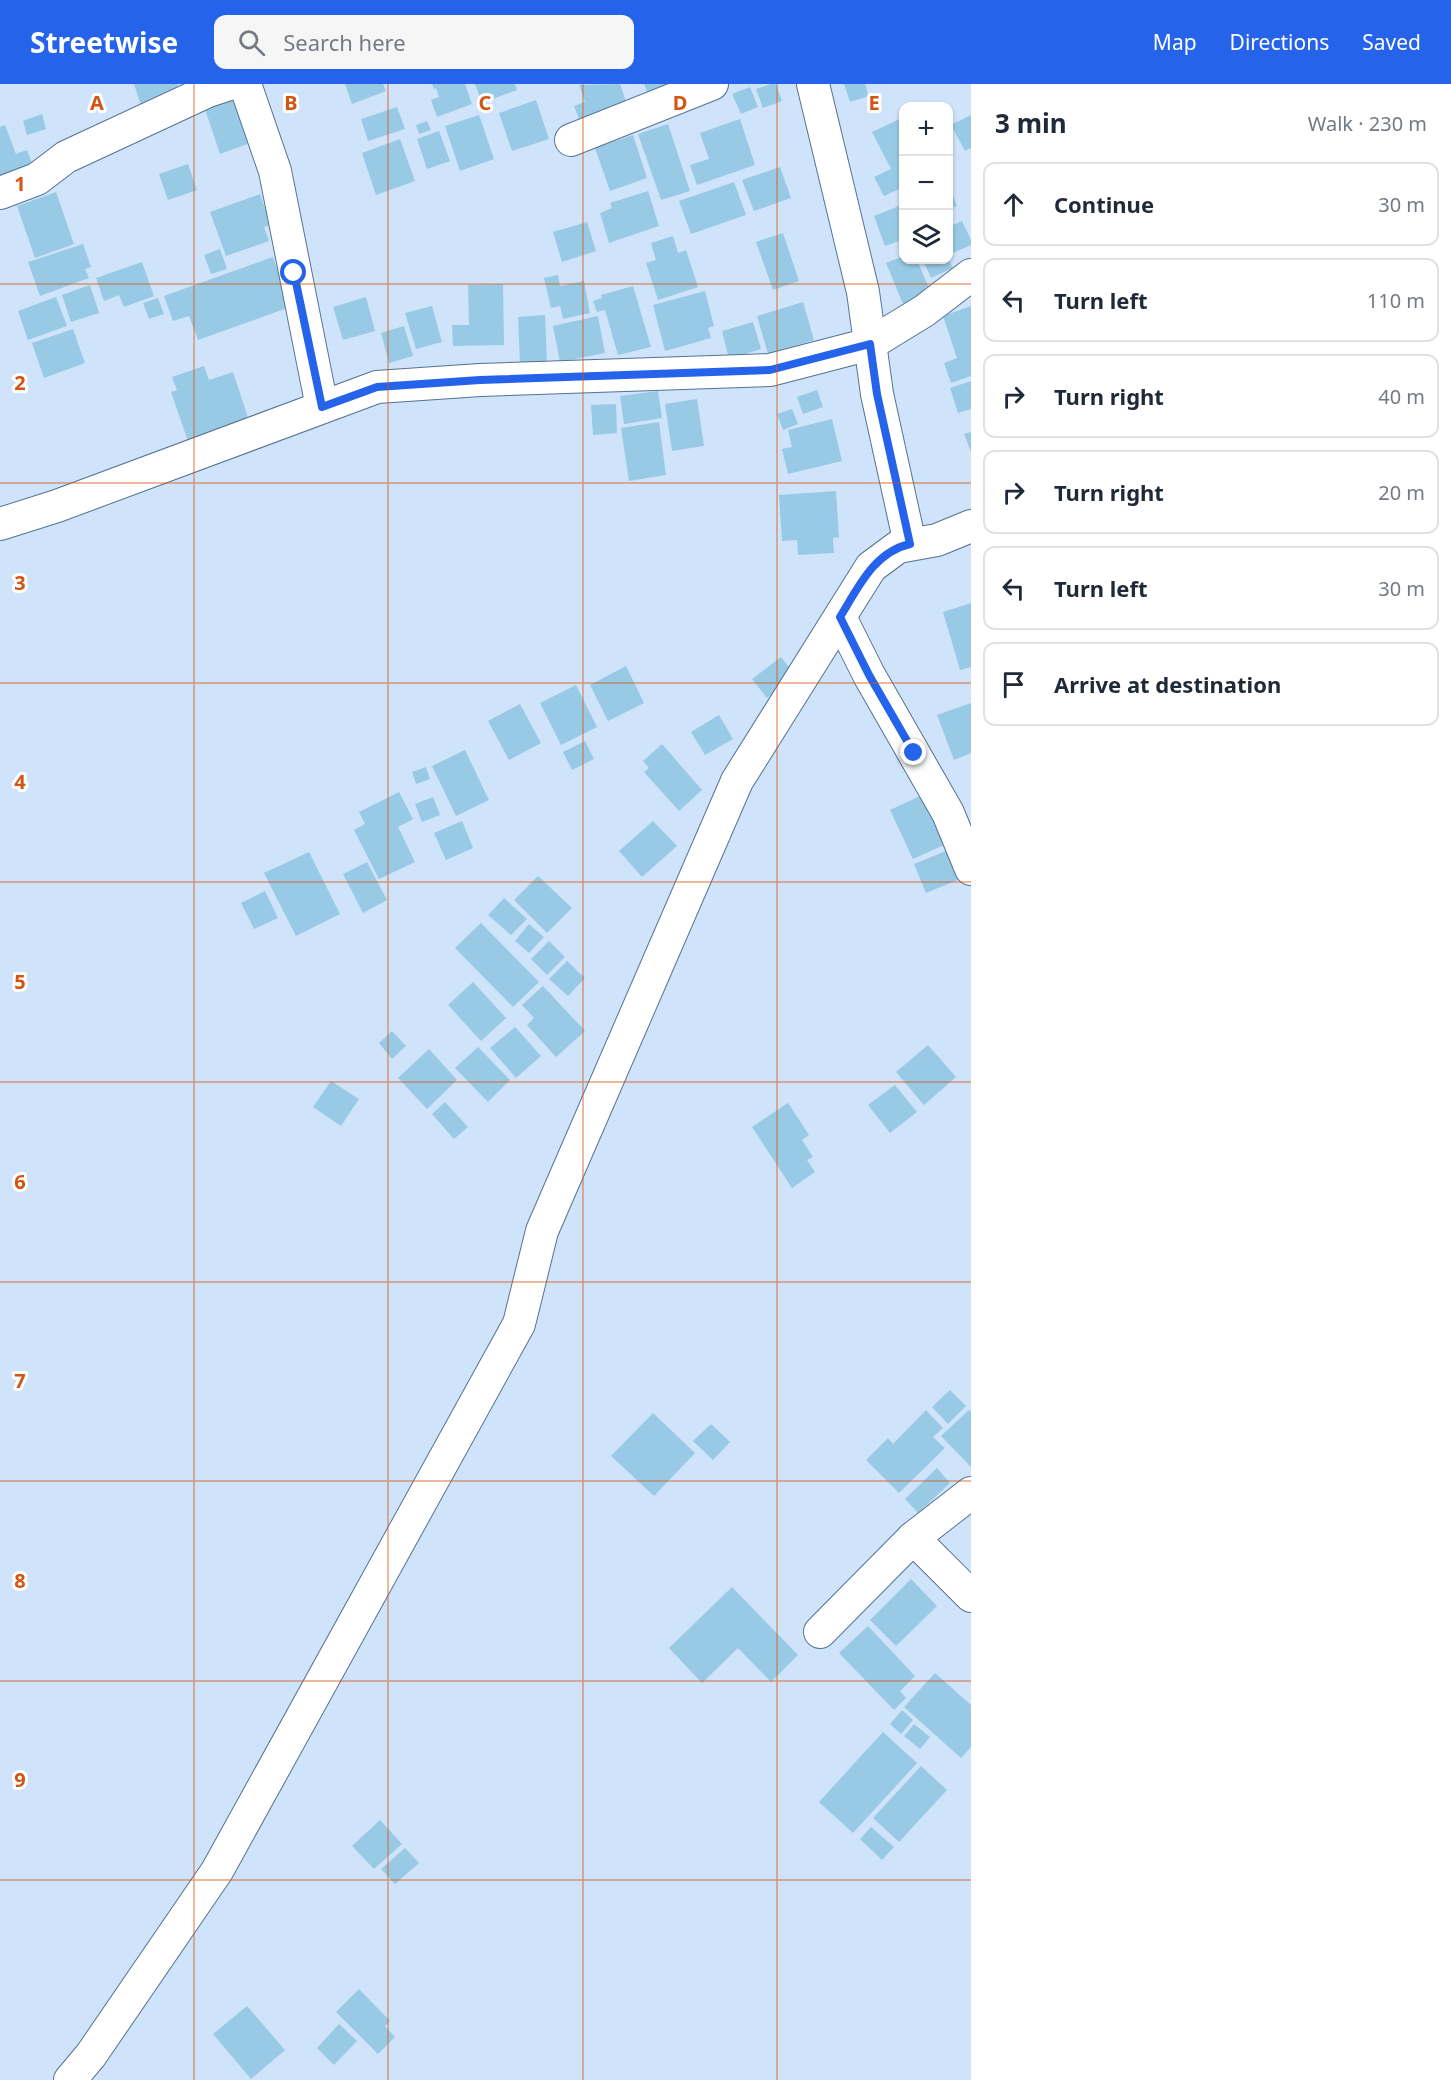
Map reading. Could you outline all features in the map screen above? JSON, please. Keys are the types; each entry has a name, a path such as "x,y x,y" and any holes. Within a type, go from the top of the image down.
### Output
{"street":[{"path":"0,193 37,179 66,157 208,91 228,84"},
{"path":"244,84 274,171 322,407"},
{"path":"571,140 712,84"},
{"path":"813,84 863,292 877,394 910,544"},
{"path":"0,524 57,506 377,387 480,380 770,370 870,344 924,311 971,275"},
{"path":"70,2080 91,2055 217,1871 519,1324 542,1231 737,781 871,567 898,547 937,540 971,526"},
{"path":"840,617 869,675 948,813 971,869"},
{"path":"820,1632 913,1538 971,1493"},
{"path":"913,1538 971,1596"}],"building":[{"path":"134,84 177,84 180,94 141,106"},
{"path":"345,84 383,84 386,91 352,104"},
{"path":"432,84 465,84 472,104 437,117 431,100 439,97"},
{"path":"475,84 515,84 517,90 482,103"},
{"path":"620,84 629,110 582,127 574,106 585,102 579,85"},
{"path":"644,84 682,84 649,96"},
{"path":"776,84 782,101 763,108 756,89"},
{"path":"844,84 865,84 869,96 850,102"},
{"path":"750,87 758,107 741,114 732,94"},
{"path":"237,98 253,142 220,154 205,109"},
{"path":"536,100 549,139 512,151 499,113"},
{"path":"397,107 405,129 368,141 361,119"},
{"path":"42,114 46,129 27,135 23,121"},
{"path":"479,115 494,159 460,171 445,126"},
{"path":"971,115 971,148 965,151 953,129 953,124"},
{"path":"740,119 755,165 697,185 690,165 709,159 700,133"},
{"path":"899,119 899,189 884,196 874,177 891,169 872,132"},
{"path":"427,121 431,130 419,134 416,125"},
{"path":"668,124 690,191 661,200 638,134"},
{"path":"5,125 16,154 27,150 33,166 0,178 0,127"},
{"path":"439,131 450,161 427,169 417,139"},
{"path":"633,135 647,178 610,191 595,148"},
{"path":"400,139 415,181 376,195 362,153"},
{"path":"188,164 197,190 168,200 159,174"},
{"path":"780,167 791,198 754,211 742,180"},
{"path":"734,182 746,215 691,234 679,201"},
{"path":"648,191 659,226 609,243 600,213 612,208 610,203"},
{"path":"56,192 74,244 35,258 17,206"},
{"path":"260,194 271,225 264,227 269,241 226,256 210,212"},
{"path":"953,196 957,206 953,208"},
{"path":"899,206 899,241 885,246 874,216"},
{"path":"962,221 971,245 953,253 953,225"},
{"path":"587,222 596,251 562,262 553,232"},
{"path":"783,233 799,281 773,290 756,242"},
{"path":"673,236 678,253 686,250 698,287 658,300 646,263 656,260 651,243"},
{"path":"83,244 91,267 85,269 89,278 40,296 28,262"},
{"path":"220,249 227,269 211,274 204,255"},
{"path":"273,257 290,307 198,340 189,316 173,321 164,296"},
{"path":"899,258 899,264 919,264 931,293 903,304 886,263"},
{"path":"142,262 154,296 124,307 119,295 104,301 96,278"},
{"path":"925,264 951,264 953,268 931,278"},
{"path":"558,275 560,286 584,281 590,313 563,319 560,306 551,308 544,278"},
{"path":"503,284 504,345 453,346 452,325 469,325 468,285"},
{"path":"90,285 99,313 71,322 62,295"},
{"path":"633,286 651,347 618,355 605,310 597,312 593,301 602,298 601,295"},
{"path":"705,291 714,326 708,328 711,338 665,351 653,305"},
{"path":"56,297 67,326 28,340 18,311"},
{"path":"366,297 375,331 343,340 333,307"},
{"path":"158,298 164,314 149,319 143,303"},
{"path":"803,302 814,340 768,354 757,316"},
{"path":"432,306 442,342 416,349 405,313"},
{"path":"971,306 971,376 951,383 944,363 957,358 943,316"},
{"path":"545,315 547,362 520,363 518,317"},
{"path":"598,316 605,353 560,362 553,326"},
{"path":"753,322 761,349 729,359 722,331"},
{"path":"404,326 413,356 389,363 381,333"},
{"path":"73,329 85,363 44,378 32,343"},
{"path":"204,366 209,380 233,372 250,424 189,444 171,392 177,390 172,377"},
{"path":"971,381 971,409 958,413 950,388"},
{"path":"817,390 823,407 803,414 797,397"},
{"path":"658,391 662,418 624,424 620,396"},
{"path":"697,399 704,446 672,451 665,404"},
{"path":"616,404 617,433 593,435 591,405"},
{"path":"792,409 798,424 783,430 777,414"},
{"path":"832,419 842,461 788,474 782,449 792,447 788,430"},
{"path":"659,422 666,475 629,481 621,428"},
{"path":"971,432 971,452 964,434"},
{"path":"836,491 839,537 833,538 834,553 798,555 797,540 782,541 779,495"},
{"path":"971,603 971,667 960,670 943,612"},
{"path":"781,657 796,676 767,698 752,679"},
{"path":"626,666 644,703 608,721 590,685"},
{"path":"576,685 597,727 561,745 540,703"},
{"path":"971,703 971,753 954,760 937,715"},
{"path":"520,704 541,743 509,760 488,721"},
{"path":"719,715 733,739 705,755 691,732"},
{"path":"585,741 594,759 572,770 563,752"},
{"path":"662,744 702,790 679,811 644,772 649,768 643,761"},
{"path":"465,750 489,800 456,816 432,766"},
{"path":"426,767 430,779 416,784 412,772"},
{"path":"931,791 953,841 913,859 890,810"},
{"path":"399,792 413,819 398,827 415,862 379,879 354,830 365,824 359,812"},
{"path":"433,797 440,815 422,822 415,804"},
{"path":"462,821 473,848 446,860 434,833"},
{"path":"653,821 677,846 642,877 619,851"},
{"path":"953,848 965,877 926,893 914,864"},
{"path":"309,852 340,914 296,936 264,873"},
{"path":"367,862 387,900 363,913 343,874"},
{"path":"538,876 572,908 547,933 514,900"},
{"path":"265,891 278,918 254,929 241,903"},
{"path":"504,898 527,919 511,935 488,915"},
{"path":"481,923 539,982 513,1007 455,948"},
{"path":"529,924 544,937 529,953 515,941"},
{"path":"549,941 565,957 547,975 531,959"},
{"path":"567,961 585,978 568,996 549,979"},
{"path":"473,982 506,1018 481,1041 448,1005"},
{"path":"543,986 585,1031 556,1057 527,1025 534,1018 522,1005"},
{"path":"515,1027 541,1056 516,1078 490,1048"},
{"path":"392,1031 406,1046 392,1059 379,1043"},
{"path":"928,1045 956,1077 924,1105 896,1072"},
{"path":"478,1047 510,1080 488,1102 455,1068"},
{"path":"429,1049 457,1080 427,1109 398,1078"},
{"path":"331,1081 359,1099 341,1126 313,1107"},
{"path":"895,1085 917,1112 890,1133 868,1105"},
{"path":"445,1102 468,1127 454,1139 432,1114"},
{"path":"788,1103 809,1135 802,1140 813,1157 807,1160 815,1172 792,1188 752,1127"},
{"path":"950,1390 966,1406 948,1424 932,1407"},
{"path":"926,1410 943,1428 933,1437 945,1448 899,1493 866,1460 888,1438 893,1444"},
{"path":"969,1410 971,1412 971,1467 941,1436"},
{"path":"653,1413 695,1453 654,1496 611,1456"},
{"path":"711,1424 730,1442 713,1460 693,1441"},
{"path":"937,1468 950,1483 918,1513 905,1499"},
{"path":"911,1579 937,1606 896,1646 870,1620"},
{"path":"732,1587 798,1655 771,1682 738,1648 702,1683 669,1648"},
{"path":"868,1626 915,1676 900,1691 906,1698 894,1710 839,1653"},
{"path":"935,1673 971,1705 971,1747 961,1758 904,1707"},
{"path":"902,1710 913,1720 901,1734 890,1724"},
{"path":"914,1724 930,1737 920,1749 904,1736"},
{"path":"883,1732 917,1763 853,1833 819,1802"},
{"path":"921,1766 947,1790 899,1842 873,1818"},
{"path":"380,1820 402,1844 374,1869 352,1846"},
{"path":"871,1827 894,1847 882,1860 860,1839"},
{"path":"405,1848 419,1863 395,1884 381,1869"},
{"path":"359,1989 390,2021 385,2026 395,2037 378,2054 336,2012"},
{"path":"247,2006 285,2050 251,2079 213,2034"},
{"path":"339,2024 357,2041 334,2065 317,2048"}],"route":[{"path":"294,273 322,407 377,387 480,380 770,370 870,344 877,394 910,544 898,547 871,567 840,617 869,675 914,753"}]}
